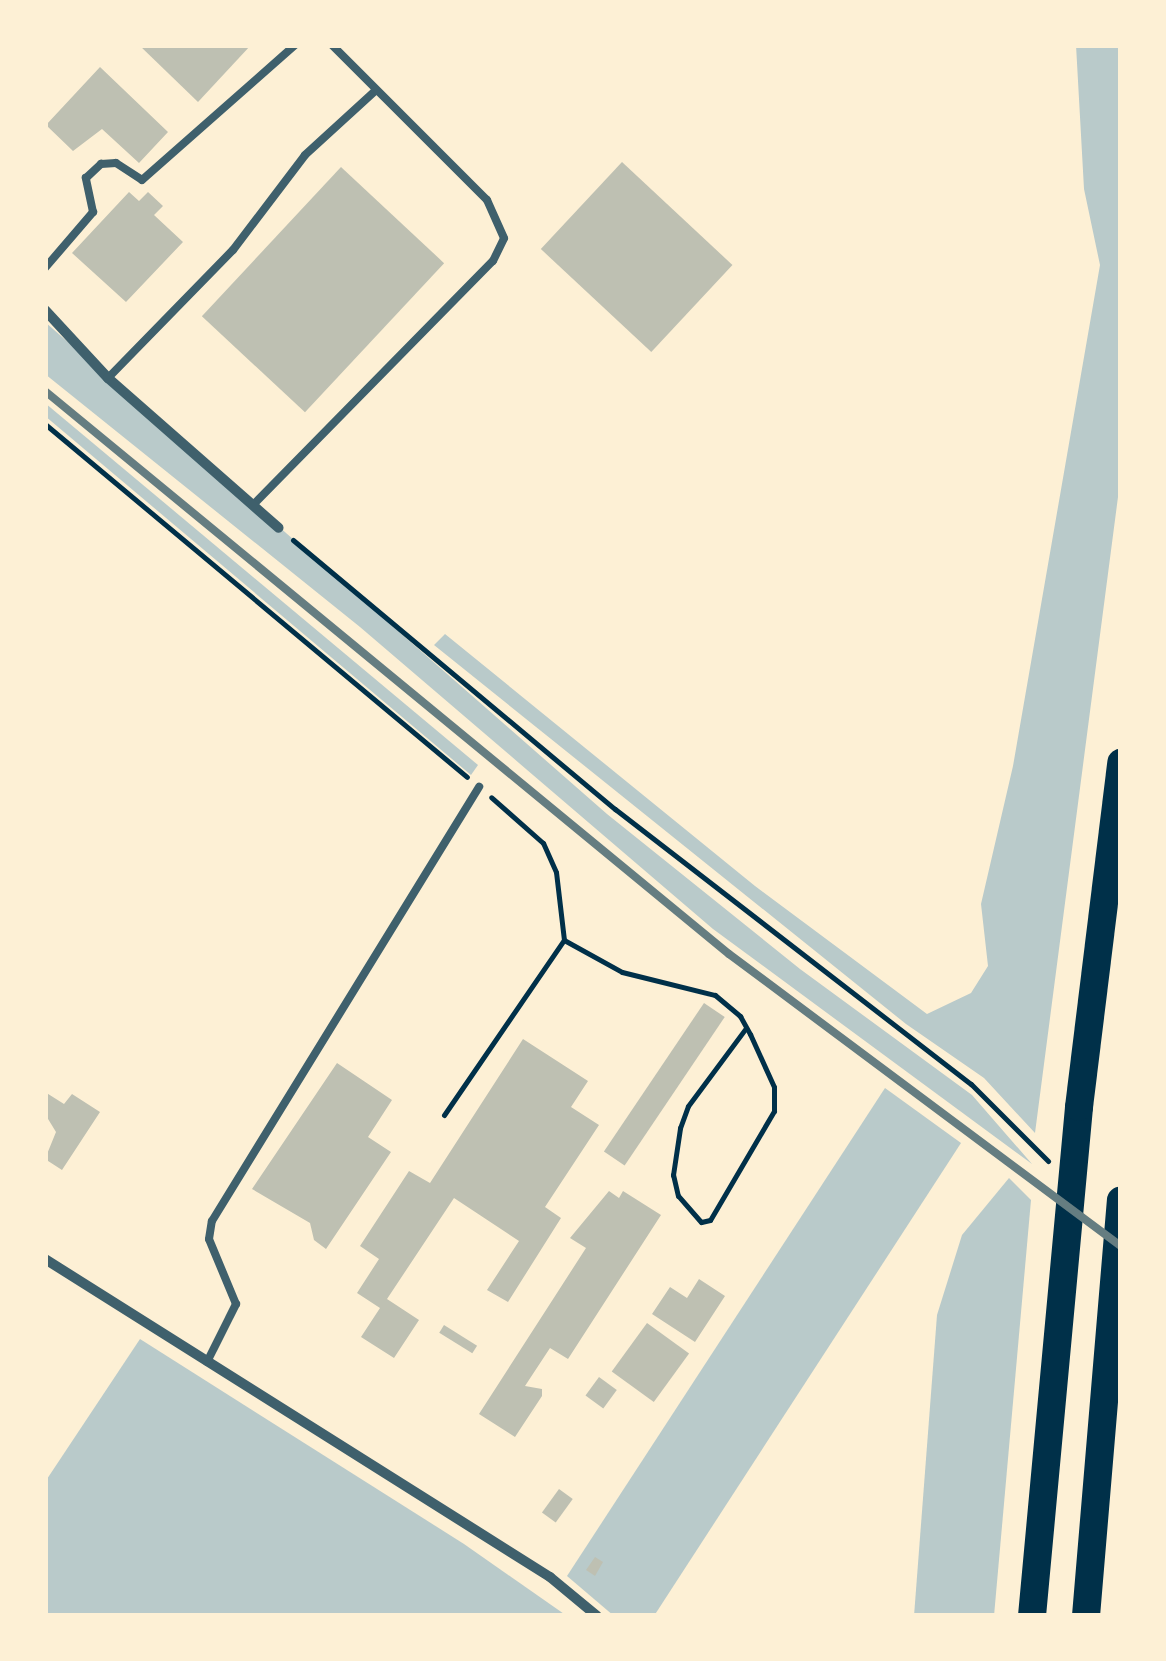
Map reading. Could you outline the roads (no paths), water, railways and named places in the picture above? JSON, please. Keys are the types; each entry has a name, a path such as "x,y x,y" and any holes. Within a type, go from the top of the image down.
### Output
{"highway":[{"path":"1032,1616 1079,1107 1121,763"},
{"path":"1086,1616 1121,1200"}],"street":[{"path":"45,310 108,378 279,528"},
{"path":"45,1259 550,1578 597,1616"}],"lane":[{"path":"45,268 93,212 86,178 102,164 116,164 142,180 295,45"},
{"path":"253,505 493,261 504,238 488,200 374,92 332,45"},
{"path":"108,378 234,250 305,155 374,92"},
{"path":"207,1362 236,1304 209,1239 212,1221 320,1056 333,1018 479,787"}],"railway":[{"path":"45,391 729,954 1121,1246"}]}
